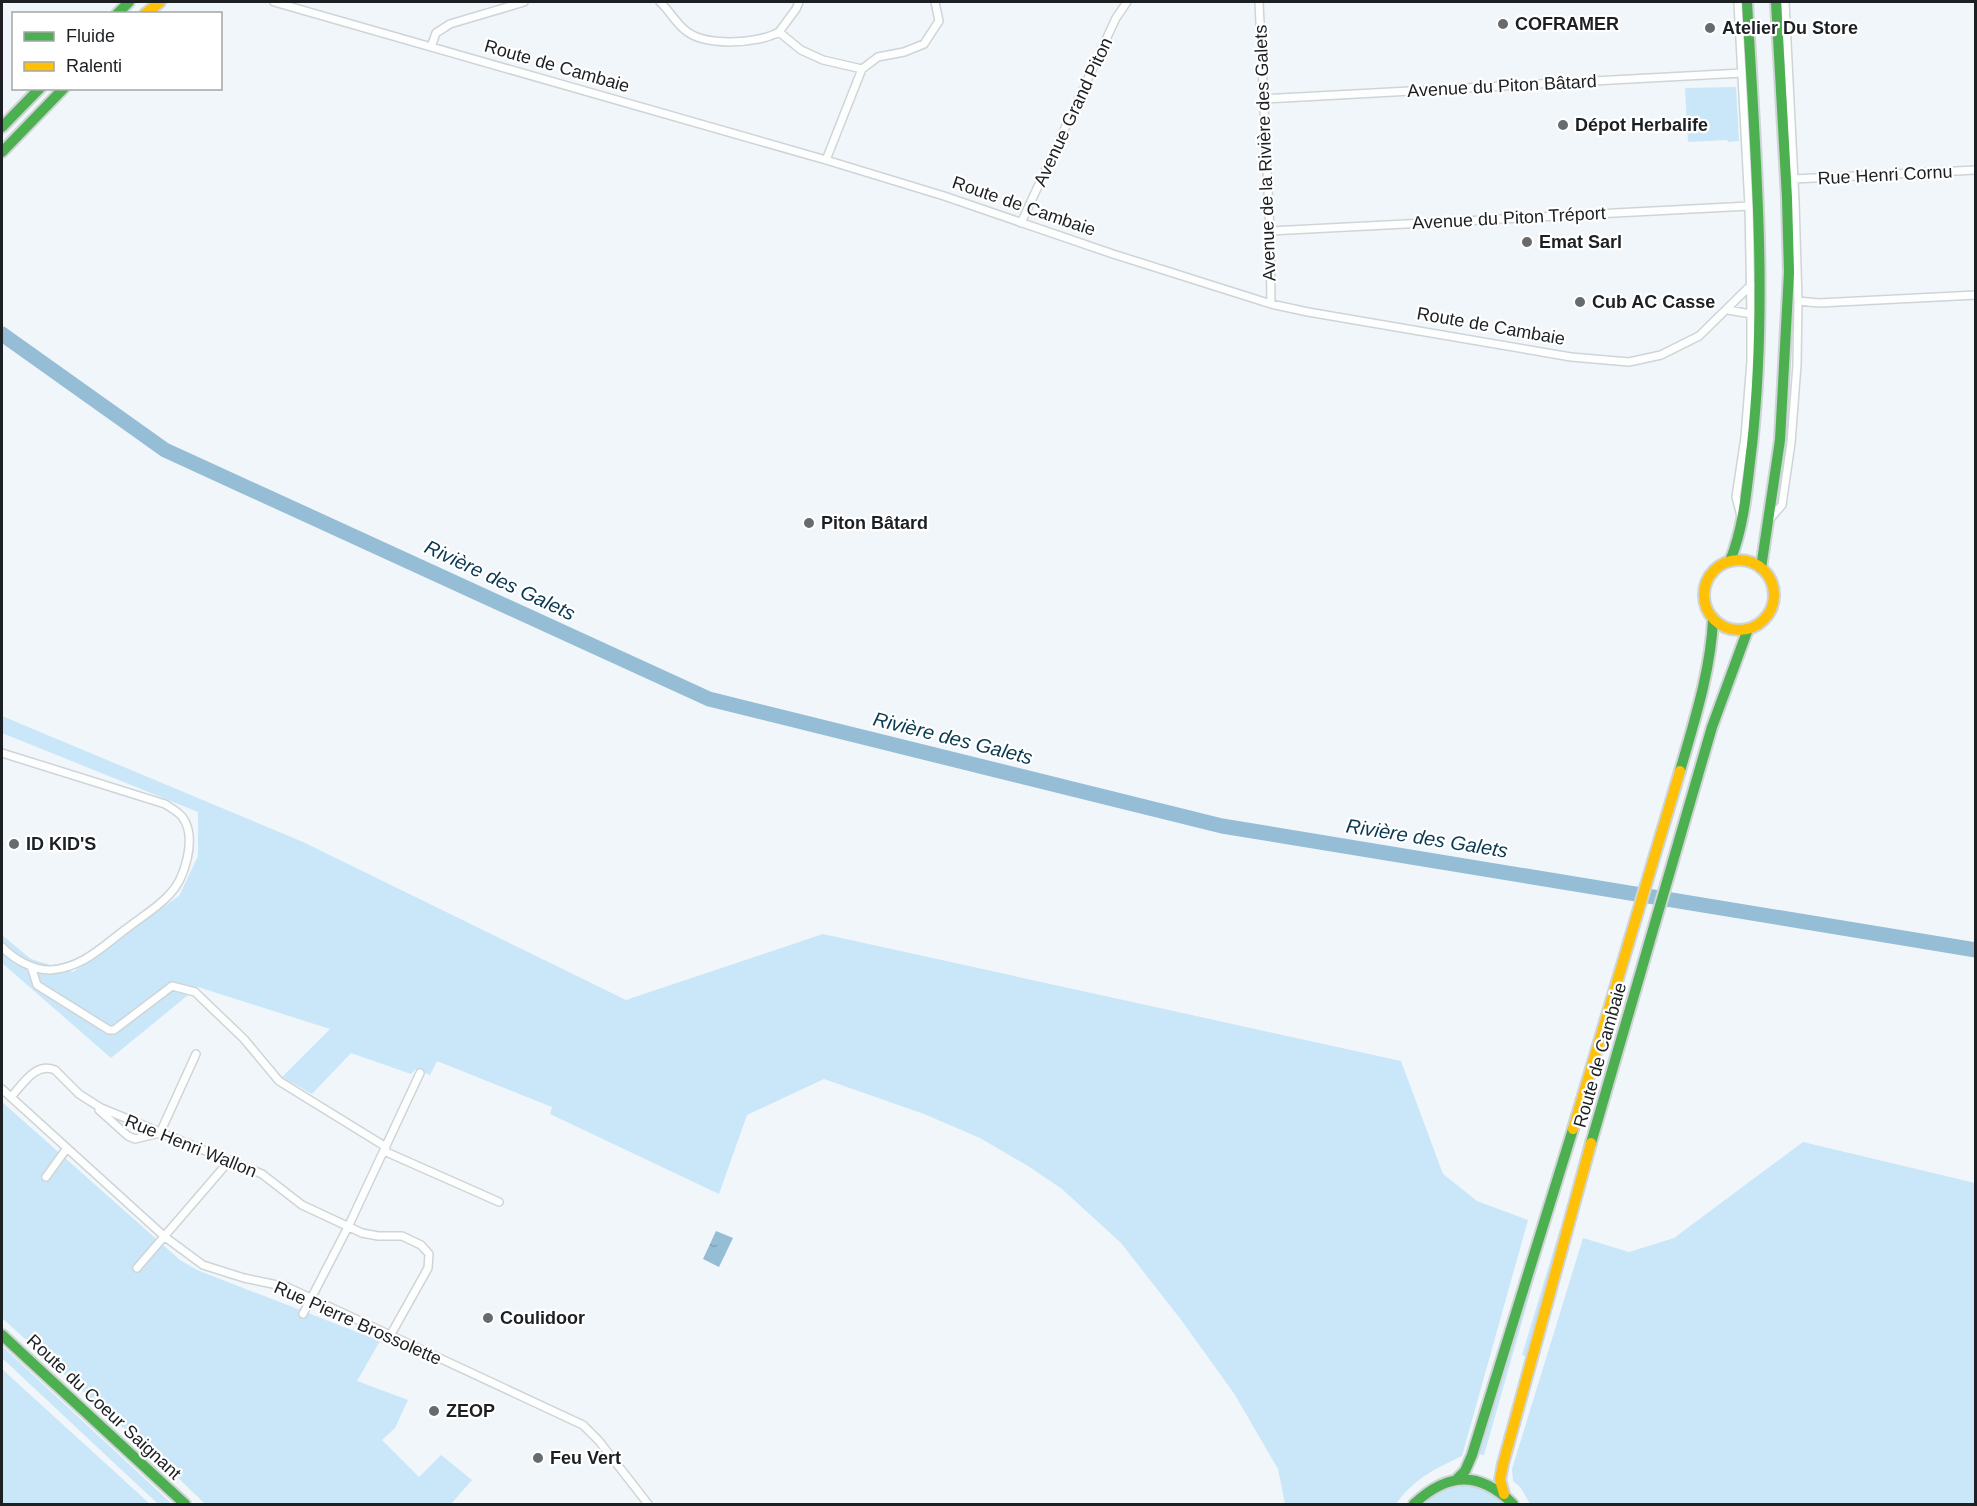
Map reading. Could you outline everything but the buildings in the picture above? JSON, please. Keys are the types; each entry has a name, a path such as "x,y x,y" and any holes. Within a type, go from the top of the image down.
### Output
{"main road":[{"path":"148,12 160,2"},
{"path":"1713,619 1730,629 1748,629 1758,625 1766,618 1774,598 1769,577 1761,568 1747,561 1730,561 1738,534 1753,440 1761,324 1747,2"},
{"path":"1761,568 1780,440 1786,364 1789,272 1776,2"},
{"path":"2,127 38,90"},
{"path":"2,152 62,90"},
{"name":"Route de Cambaie","path":"1458,1479 1465,1471 1472,1455 1596,1056 1694,722 1712,642 1713,619 1704,600 1704,589 1714,570 1730,561"},
{"name":"Route de Cambaie","path":"1504,1494 1500,1480 1503,1464 1614,1061 1712,727 1748,629"},
{"name":"Route du Coeur Saignant","path":"2,1335 184,1504"},
{"path":"1414,1504 1426,1492 1441,1483 1458,1479 1481,1481 1504,1494 1513,1504"}],"street":[{"name":"Route de Cambaie","path":"274,2 826,160 1271,304 1571,357 1629,362 1661,355 1699,336 1751,285"},
{"path":"431,47 436,33 450,24 524,2"},
{"path":"660,2 686,32 705,39 756,41 779,32 799,2"},
{"path":"826,160 862,69 878,57 904,52 924,44 939,21 935,2"},
{"name":"Avenue Grand Piton","path":"1021,223 1116,18 1126,2"},
{"name":"Avenue de la Rivière des Galets","path":"1259,2 1270,231 1271,304"},
{"path":"1738,2 1751,285 1751,361 1745,437 1736,497 1741,516"},
{"path":"1769,521 1782,505 1791,443 1797,365 1798,301 1794,179 1785,2"},
{"path":"779,32 801,50 823,60 862,69"},
{"name":"Avenue du Piton Bâtard","path":"1263,99 1742,73"},
{"name":"Rue Henri Cornu","path":"1794,179 1976,170"},
{"name":"Avenue du Piton Tréport","path":"1270,231 1749,206"},
{"path":"1798,301 1819,303 1976,295"},
{"path":"1728,309 1751,314"},
{"path":"2,753 165,804 184,818 188,829 189,845 183,876 170,894 78,964 48,970 14,958 2,947"},
{"path":"32,966 37,985 109,1030 114,1030 172,986 195,992 244,1039 279,1081 385,1149 499,1202"},
{"path":"90,1102 128,1136 135,1139 160,1133 196,1054"},
{"name":"Rue Henri Wallon","path":"10,1097 37,1069 48,1067 55,1070 90,1102 269,1178 302,1205 348,1227 369,1235 402,1236 421,1245 429,1254 428,1268 390,1336"},
{"path":"303,1314 348,1227 420,1073"},
{"name":"Rue Pierre Brossolette","path":"2,1089 177,1248 202,1265 244,1278 287,1287 583,1425 600,1442 648,1504"},
{"path":"46,1177 67,1148"},
{"path":"137,1268 230,1160"}],"shaded area":[{"path":"1736,87 1739,141 1688,142 1685,88"},
{"path":"2,716 303,842 626,1000 823,934 1401,1061 1443,1174 1477,1201 1528,1220 1462,1456 1425,1476 1396,1504 1285,1504 1278,1469 1235,1395 1182,1321 1121,1243 1062,1189 980,1138 924,1114 824,1079 747,1115 719,1194 550,1114 552,1107 437,1061 430,1075 416,1069 411,1074 351,1053 312,1094 282,1077 330,1029 198,987 111,1058 2,963 2,935 31,959 73,972 179,896 198,856 198,812 2,733"},
{"path":"2,1102 180,1260 197,1270 380,1341 357,1381 408,1400 395,1428 382,1440 419,1477 441,1455 472,1480 451,1504 205,1504 2,1318"},
{"path":"1803,1142 1975,1183 1975,1504 1530,1504 1521,1488 1513,1481 1512,1469 1583,1238 1629,1252 1674,1238"},
{"path":"1549,1227 1484,1455 1478,1454 1508,1351"},
{"path":"1560,1229 1565,1230 1528,1357 1522,1355"},
{"path":"2,1346 172,1504 158,1504 2,1358"},
{"path":"2,1369 150,1504 2,1504"},
{"path":"1455,1485 1484,1489 1507,1504 1421,1504 1438,1491"}],"water":[{"path":"716,1231 733,1238 719,1267 703,1259"}],"waterway":[{"name":"Rivière des Galets","path":"2,334 165,450 709,699 1222,826 1976,950"}],"traffic: fast":[{"path":"119,12 129,2"},
{"path":"1730,561 1739,533 1747,489 1757,390 1759,334 1758,223 1747,2"},
{"path":"1761,568 1780,440 1789,272 1776,2"},
{"path":"2,127 38,90"},
{"path":"2,152 62,90"},
{"path":"1680,771 1705,677 1713,619"},
{"path":"1591,1143 1712,727 1748,629"},
{"path":"1457,1479 1465,1471 1472,1455 1573,1129"},
{"path":"2,1335 185,1504"},
{"path":"1414,1504 1439,1486 1451,1481 1464,1480 1476,1481 1488,1486 1513,1504"}],"traffic: slow":[{"path":"148,12 160,2"},
{"path":"1739,560 1752,563 1764,570 1771,582 1774,595 1771,608 1764,620 1752,627 1739,630 1726,627 1714,620 1707,608 1704,595 1707,582 1714,570 1726,563 1739,560"},
{"path":"1573,1129 1680,771"},
{"path":"1504,1494 1500,1480 1503,1464 1591,1143"}],"place":[{"name":"COFRAMER","path":"1503,24"},
{"name":"Atelier Du Store","path":"1710,28"},
{"name":"Dépot Herbalife","path":"1563,125"},
{"name":"Emat Sarl","path":"1527,242"},
{"name":"Cub AC Casse","path":"1580,302"},
{"name":"Piton Bâtard","path":"809,523"},
{"name":"ID KID'S","path":"14,844"},
{"name":"Coulidoor","path":"488,1318"},
{"name":"ZEOP","path":"434,1411"},
{"name":"Feu Vert","path":"538,1458"}]}
